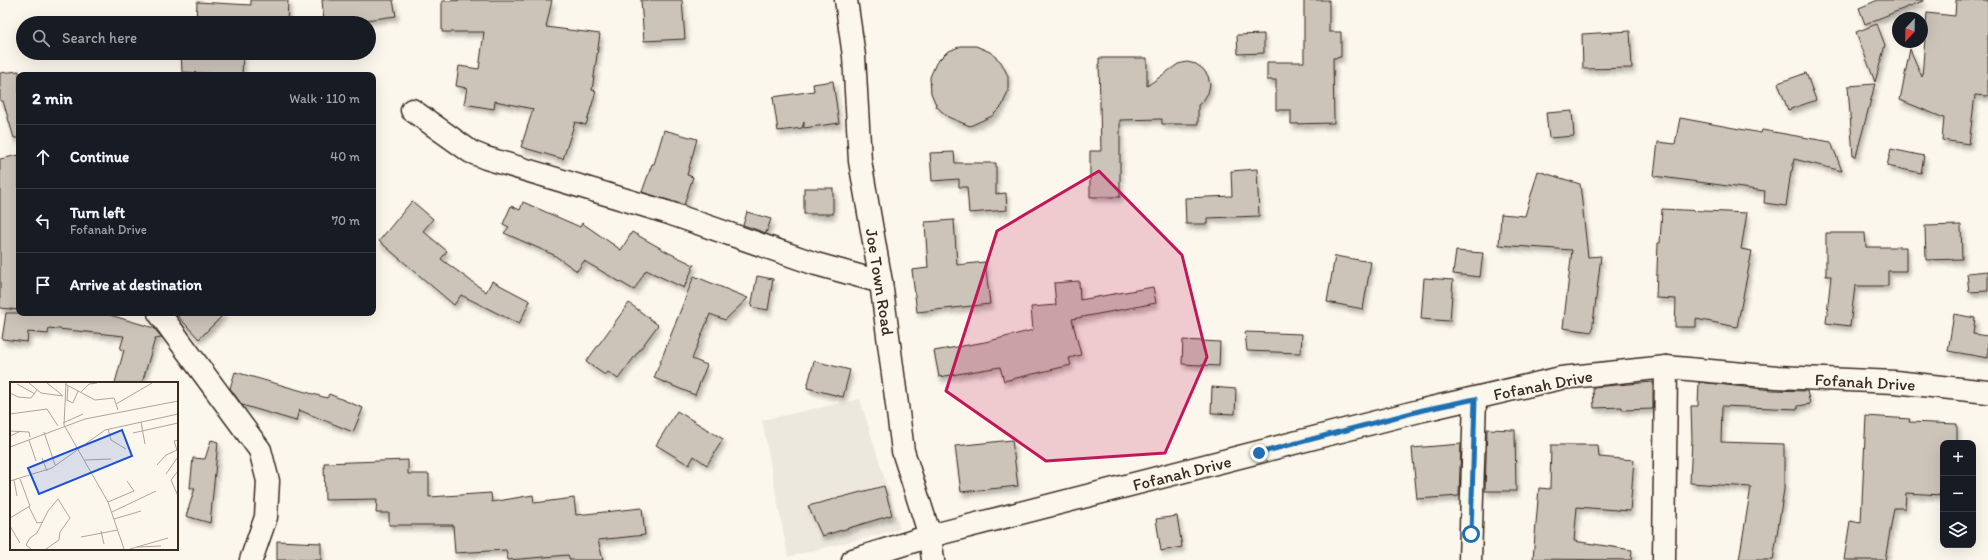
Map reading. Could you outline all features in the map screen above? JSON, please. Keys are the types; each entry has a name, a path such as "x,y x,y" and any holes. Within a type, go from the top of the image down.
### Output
{"street":[{"name":"Joe Town Road","path":"846,0 854,56 860,161 881,282 903,451 930,536 933,560"},
{"path":"412,110 472,152 486,158 666,212 816,264 881,282"},
{"path":"161,316 260,450 268,481 266,517 251,560"},
{"path":"1664,560 1666,367"},
{"name":"Fofanah Drive","path":"853,560 930,536 1423,410 1561,378 1666,367 1777,378 1894,382 1988,392"},
{"path":"1470,560 1475,399"}],"highlighted area":[{"path":"1099,171 1182,255 1207,357 1165,453 1046,461 946,391 997,231"}],"shaded area":[{"path":"860,399 900,529 788,557 762,420"}],"building":[{"path":"251,0 288,0 287,16 196,16 197,2 251,5"},
{"path":"322,0 393,0 396,16 376,19 376,16 323,16"},
{"path":"552,0 546,27 600,34 592,90 596,91 586,125 575,122 563,159 521,147 533,109 495,101 494,109 464,104 467,88 456,86 459,66 479,69 484,32 442,32 442,1"},
{"path":"641,0 682,0 685,39 644,41"},
{"path":"1304,0 1329,0 1329,32 1341,32 1341,57 1333,58 1334,123 1291,124 1291,110 1276,110 1276,80 1267,80 1267,62 1304,62"},
{"path":"1878,0 1923,0 1865,24 1859,8"},
{"path":"1956,0 1988,0 1988,96 1975,95 1969,144 1942,140 1944,118 1900,100 1910,49 1922,77 1924,48 1928,48 1928,13 1955,16"},
{"path":"1877,24 1885,45 1875,82 1856,32"},
{"path":"1630,31 1632,68 1583,69 1582,34"},
{"path":"1264,34 1264,53 1238,54 1237,35"},
{"path":"961,46 976,46 990,52 1001,62 1008,76 1008,91 1002,106 992,116 970,126 948,117 937,107 931,93 930,77 936,63 947,52"},
{"path":"1099,58 1147,58 1147,86 1178,64 1187,62 1196,64 1203,69 1208,76 1210,85 1208,93 1203,101 1198,105 1198,124 1162,124 1162,119 1120,120 1120,197 1090,197 1090,151 1101,151"},
{"path":"181,60 243,60 242,72 182,72"},
{"path":"19,71 16,72 16,138 14,138 3,101 0,101 0,73"},
{"path":"1806,73 1816,100 1788,110 1778,83"},
{"path":"833,81 839,123 804,128 804,122 802,128 778,131 773,97 814,91 813,84"},
{"path":"1875,84 1856,156 1853,156 1848,86"},
{"path":"1572,111 1574,136 1549,138 1546,113"},
{"path":"1680,118 1761,133 1762,130 1831,142 1842,171 1794,159 1786,206 1764,203 1765,191 1654,176 1658,142 1675,144"},
{"path":"664,130 697,139 687,175 693,177 684,205 642,192 652,164 654,164"},
{"path":"1891,149 1924,156 1921,173 1887,166"},
{"path":"954,152 955,163 996,163 996,194 1006,193 1007,210 969,213 967,187 959,187 959,179 932,181 930,153"},
{"path":"16,156 16,310 0,308 0,159"},
{"path":"1257,169 1259,216 1207,218 1207,224 1186,224 1185,198 1232,196 1231,171"},
{"path":"1538,171 1580,184 1588,257 1601,256 1592,332 1563,328 1572,250 1499,245 1501,214 1525,216"},
{"path":"804,188 833,188 833,214 804,214"},
{"path":"412,201 433,219 423,231 447,251 441,259 486,292 492,281 530,301 519,324 461,295 454,305 379,241"},
{"path":"523,202 580,227 582,223 621,250 632,232 694,265 684,288 646,270 634,290 584,261 577,271 554,255 504,233 509,227 503,224 511,206 520,210"},
{"path":"1662,209 1747,213 1741,249 1752,251 1737,327 1696,319 1696,327 1675,327 1676,299 1656,298 1658,243 1660,243"},
{"path":"747,212 771,219 766,233 743,225"},
{"path":"954,220 957,265 985,262 990,304 917,312 912,270 928,268 925,222"},
{"path":"1961,225 1962,259 1926,260 1925,226"},
{"path":"1826,233 1865,233 1866,247 1906,247 1906,271 1888,271 1888,286 1855,286 1850,326 1826,323 1831,276 1826,276"},
{"path":"1456,251 1483,253 1480,277 1453,274"},
{"path":"1335,256 1371,262 1363,309 1327,302"},
{"path":"1988,271 1988,291 1969,292 1967,273"},
{"path":"694,276 748,298 725,320 710,314 692,359 707,365 695,395 654,378"},
{"path":"757,276 773,279 768,310 751,307"},
{"path":"1424,278 1453,280 1450,321 1421,319"},
{"path":"1079,281 1080,300 1153,287 1156,303 1072,319 1081,355 1069,358 1071,365 1004,381 1000,367 939,377 934,351 985,342 1033,330 1031,307 1056,305 1054,283"},
{"path":"629,303 658,325 618,379 608,372 605,375 586,362"},
{"path":"6,313 16,313 16,316 113,316 154,328 162,338 155,339 142,382 115,382 124,350 120,349 124,336 49,328 48,334 28,332 27,342 2,339"},
{"path":"1954,314 1975,318 1973,334 1988,336 1988,358 1948,351"},
{"path":"178,316 222,316 199,339"},
{"path":"1245,332 1302,334 1301,353 1247,351"},
{"path":"1183,340 1220,342 1219,366 1182,364"},
{"path":"814,361 850,370 843,397 807,388"},
{"path":"235,372 327,398 329,394 363,408 353,432 299,410 296,421 242,405 230,388"},
{"path":"1653,382 1653,409 1622,410 1622,407 1594,408 1593,387"},
{"path":"1699,382 1772,390 1807,391 1810,404 1798,406 1798,409 1722,406 1721,442 1784,444 1784,489 1773,560 1739,560 1751,487 1690,483 1692,439 1691,406 1698,406"},
{"path":"1212,387 1236,389 1235,414 1211,413"},
{"path":"677,411 723,439 707,465 694,456 689,465 656,445"},
{"path":"1866,416 1910,419 1909,422 1957,424 1957,440 1940,440 1940,495 1906,493 1905,508 1894,508 1885,560 1844,560 1850,521 1861,523"},
{"path":"1487,429 1515,430 1516,491 1485,491"},
{"path":"211,440 218,442 210,523 186,516 195,488 190,488 193,458 205,459"},
{"path":"1012,440 1018,486 961,492 955,446"},
{"path":"1461,444 1459,496 1417,499 1412,448"},
{"path":"1551,445 1598,445 1599,457 1634,460 1630,511 1577,507 1574,541 1632,550 1631,560 1533,559 1539,488 1550,489"},
{"path":"408,460 408,474 429,474 429,497 491,493 492,502 533,495 534,503 574,498 576,515 642,508 645,535 598,540 603,560 570,560 568,555 508,560 506,550 455,553 453,525 389,525 389,513 376,513 377,499 325,500 324,463"},
{"path":"884,486 892,515 822,536 808,506"},
{"path":"1177,516 1182,547 1161,551 1156,519"},
{"path":"277,541 321,543 321,560 277,560"}],"route":[{"path":"1259,453 1423,410 1475,399 1471,534"}]}
